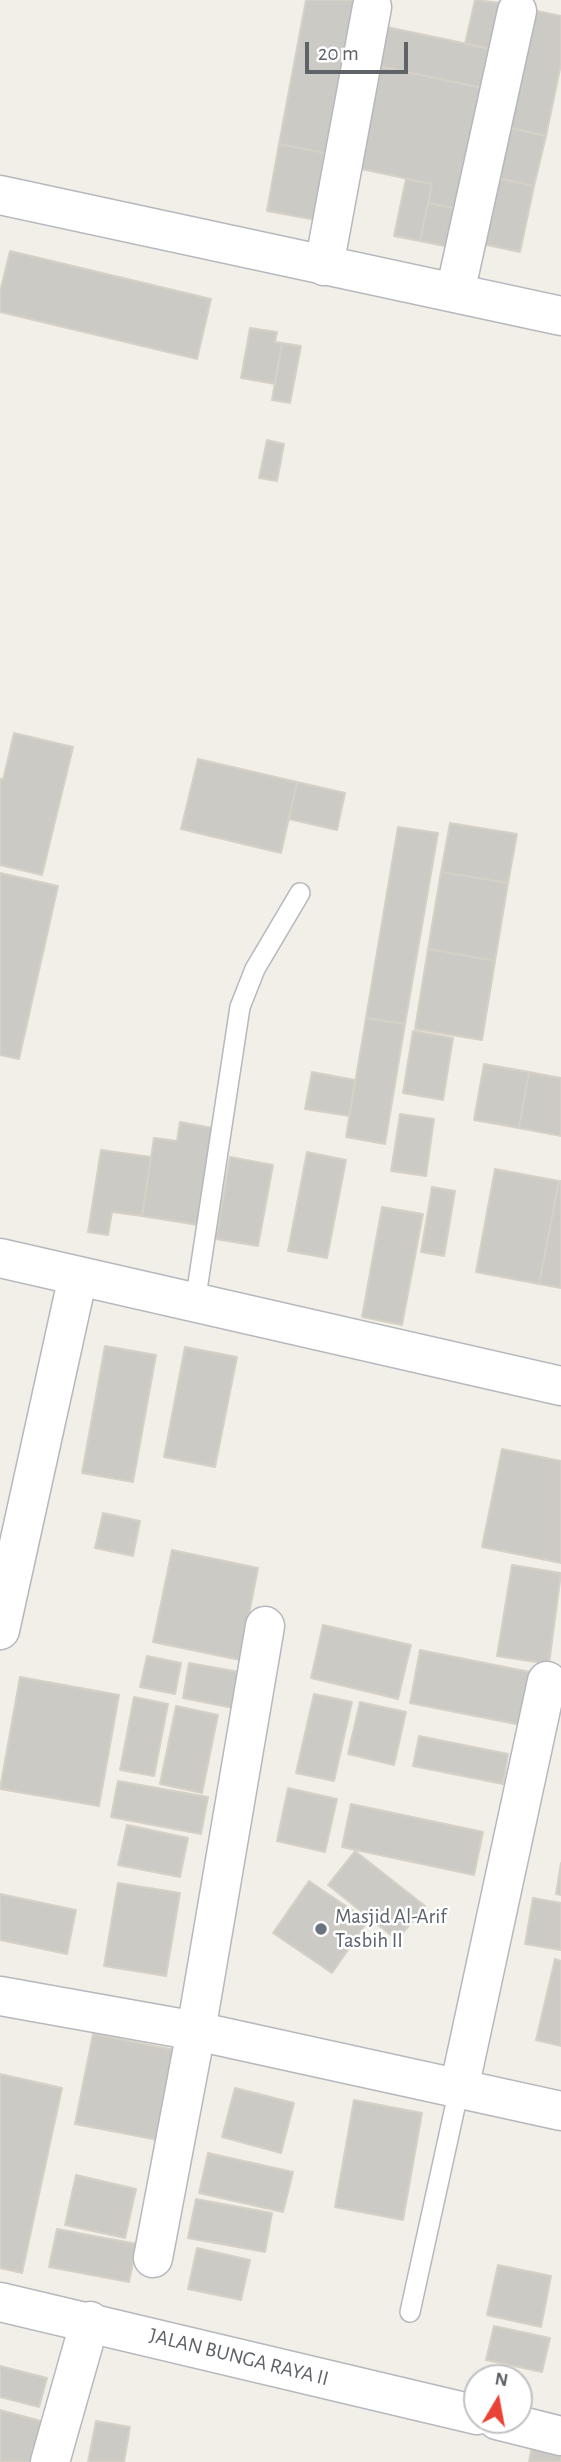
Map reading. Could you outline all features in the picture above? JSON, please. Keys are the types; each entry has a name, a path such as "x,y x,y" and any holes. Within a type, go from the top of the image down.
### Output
{"street":[{"path":"324,266 372,7"},
{"path":"456,293 517,11"},
{"path":"0,195 561,316"},
{"path":"0,1258 561,1385"},
{"path":"0,1630 78,1276"},
{"path":"153,2258 196,2031 265,1626"},
{"path":"458,2089 547,1681"},
{"path":"0,1996 196,2031 561,2111"},
{"name":"JALAN BUNGA RAYA II","path":"0,2302 90,2321 463,2412"},
{"path":"50,2462 90,2321"},
{"path":"533,2428 561,2435"}],"lane":[{"path":"195,1303 240,1007 255,968 300,893"},
{"path":"410,2312 458,2089"}],"building":[{"path":"306,0 370,0 340,156 279,144"},
{"path":"475,0 511,4 501,51 465,44"},
{"path":"523,8 561,16 561,64 546,136 498,125"},
{"path":"382,26 501,51 492,90 373,65"},
{"path":"373,65 492,90 467,211 428,203 432,184 352,167"},
{"path":"498,125 546,136 534,186 487,176"},
{"path":"279,144 340,156 328,222 267,211"},
{"path":"487,176 534,186 520,252 473,242"},
{"path":"406,179 432,184 420,241 394,236"},
{"path":"428,203 467,211 459,249 420,241"},
{"path":"10,251 211,299 197,359 0,312 0,292"},
{"path":"250,328 277,332 275,342 282,343 275,384 241,378"},
{"path":"282,343 301,346 290,403 272,400"},
{"path":"267,440 284,444 277,481 259,478"},
{"path":"14,733 73,747 42,875 0,865 0,779 3,780"},
{"path":"198,759 297,782 281,853 181,829"},
{"path":"297,782 345,793 337,830 289,819"},
{"path":"450,823 517,834 508,883 441,872"},
{"path":"398,827 438,833 405,1024 366,1018"},
{"path":"441,872 508,883 495,961 428,949"},
{"path":"0,873 58,886 19,1059 0,1055"},
{"path":"428,949 495,961 482,1040 415,1029"},
{"path":"366,1018 405,1024 385,1144 346,1137"},
{"path":"413,1031 453,1038 443,1100 403,1093"},
{"path":"484,1064 529,1072 519,1128 474,1120"},
{"path":"312,1072 355,1080 349,1116 305,1109"},
{"path":"529,1072 561,1078 561,1136 519,1128"},
{"path":"400,1114 434,1119 426,1176 391,1171"},
{"path":"180,1122 212,1128 198,1225 142,1216 154,1138 177,1141"},
{"path":"101,1150 151,1157 142,1216 112,1212 108,1235 88,1232"},
{"path":"307,1152 346,1160 327,1258 288,1251"},
{"path":"230,1157 273,1165 258,1246 216,1239"},
{"path":"495,1169 559,1181 539,1284 476,1272"},
{"path":"561,1181 561,1288 539,1284"},
{"path":"432,1187 455,1191 444,1256 421,1252"},
{"path":"382,1207 423,1214 402,1325 362,1317"},
{"path":"105,1346 156,1355 133,1482 82,1473"},
{"path":"185,1347 237,1357 215,1467 164,1457"},
{"path":"502,1449 561,1461 561,1563 482,1547"},
{"path":"103,1513 140,1521 133,1556 95,1548"},
{"path":"172,1550 258,1568 240,1660 153,1642"},
{"path":"512,1565 561,1573 549,1664 497,1656"},
{"path":"323,1625 411,1645 398,1699 311,1678"},
{"path":"420,1650 530,1672 521,1725 410,1703"},
{"path":"147,1656 181,1663 175,1694 140,1687"},
{"path":"189,1663 245,1673 238,1709 183,1698"},
{"path":"20,1677 119,1695 99,1806 0,1789"},
{"path":"314,1694 352,1702 334,1781 296,1773"},
{"path":"134,1697 168,1704 154,1776 120,1770"},
{"path":"360,1702 406,1712 394,1765 348,1754"},
{"path":"176,1706 218,1715 202,1793 160,1784"},
{"path":"419,1736 508,1754 503,1784 413,1766"},
{"path":"118,1781 208,1797 201,1834 111,1817"},
{"path":"288,1788 337,1799 325,1852 277,1841"},
{"path":"351,1804 483,1832 474,1875 342,1847"},
{"path":"127,1825 188,1838 180,1877 118,1865"},
{"path":"355,1851 425,1906 397,1940 328,1885"},
{"path":"561,1863 561,1895 556,1894"},
{"name":"Masjid Al-Arif Tasbih II","path":"309,1881 368,1921 332,1973 273,1933"},
{"path":"118,1883 180,1893 166,1976 104,1966"},
{"path":"0,1894 76,1910 67,1954 0,1940"},
{"path":"533,1898 561,1903 561,1950 525,1944"},
{"path":"555,1959 561,1961 561,2046 536,2040"},
{"path":"93,2034 175,2050 158,2140 75,2124"},
{"path":"0,2074 62,2088 22,2273 0,2268"},
{"path":"235,2088 294,2103 281,2153 222,2137"},
{"path":"354,2100 422,2113 403,2220 335,2207"},
{"path":"208,2153 293,2172 283,2212 199,2193"},
{"path":"76,2175 136,2189 125,2238 65,2225"},
{"path":"196,2199 272,2213 265,2252 188,2238"},
{"path":"57,2229 137,2244 129,2282 49,2267"},
{"path":"197,2248 250,2260 241,2300 188,2289"},
{"path":"498,2265 551,2276 541,2327 487,2315"},
{"path":"494,2326 550,2338 542,2372 533,2370 533,2364 505,2364 486,2360"},
{"path":"0,2366 47,2378 39,2407 0,2397"},
{"path":"0,2410 52,2424 42,2462 0,2462"},
{"path":"96,2421 130,2427 124,2462 88,2462"},
{"path":"533,2440 561,2445 561,2462 529,2462"}],"place":[{"name":"Masjid Al-Arif Tasbih II","path":"321,1929"}]}
